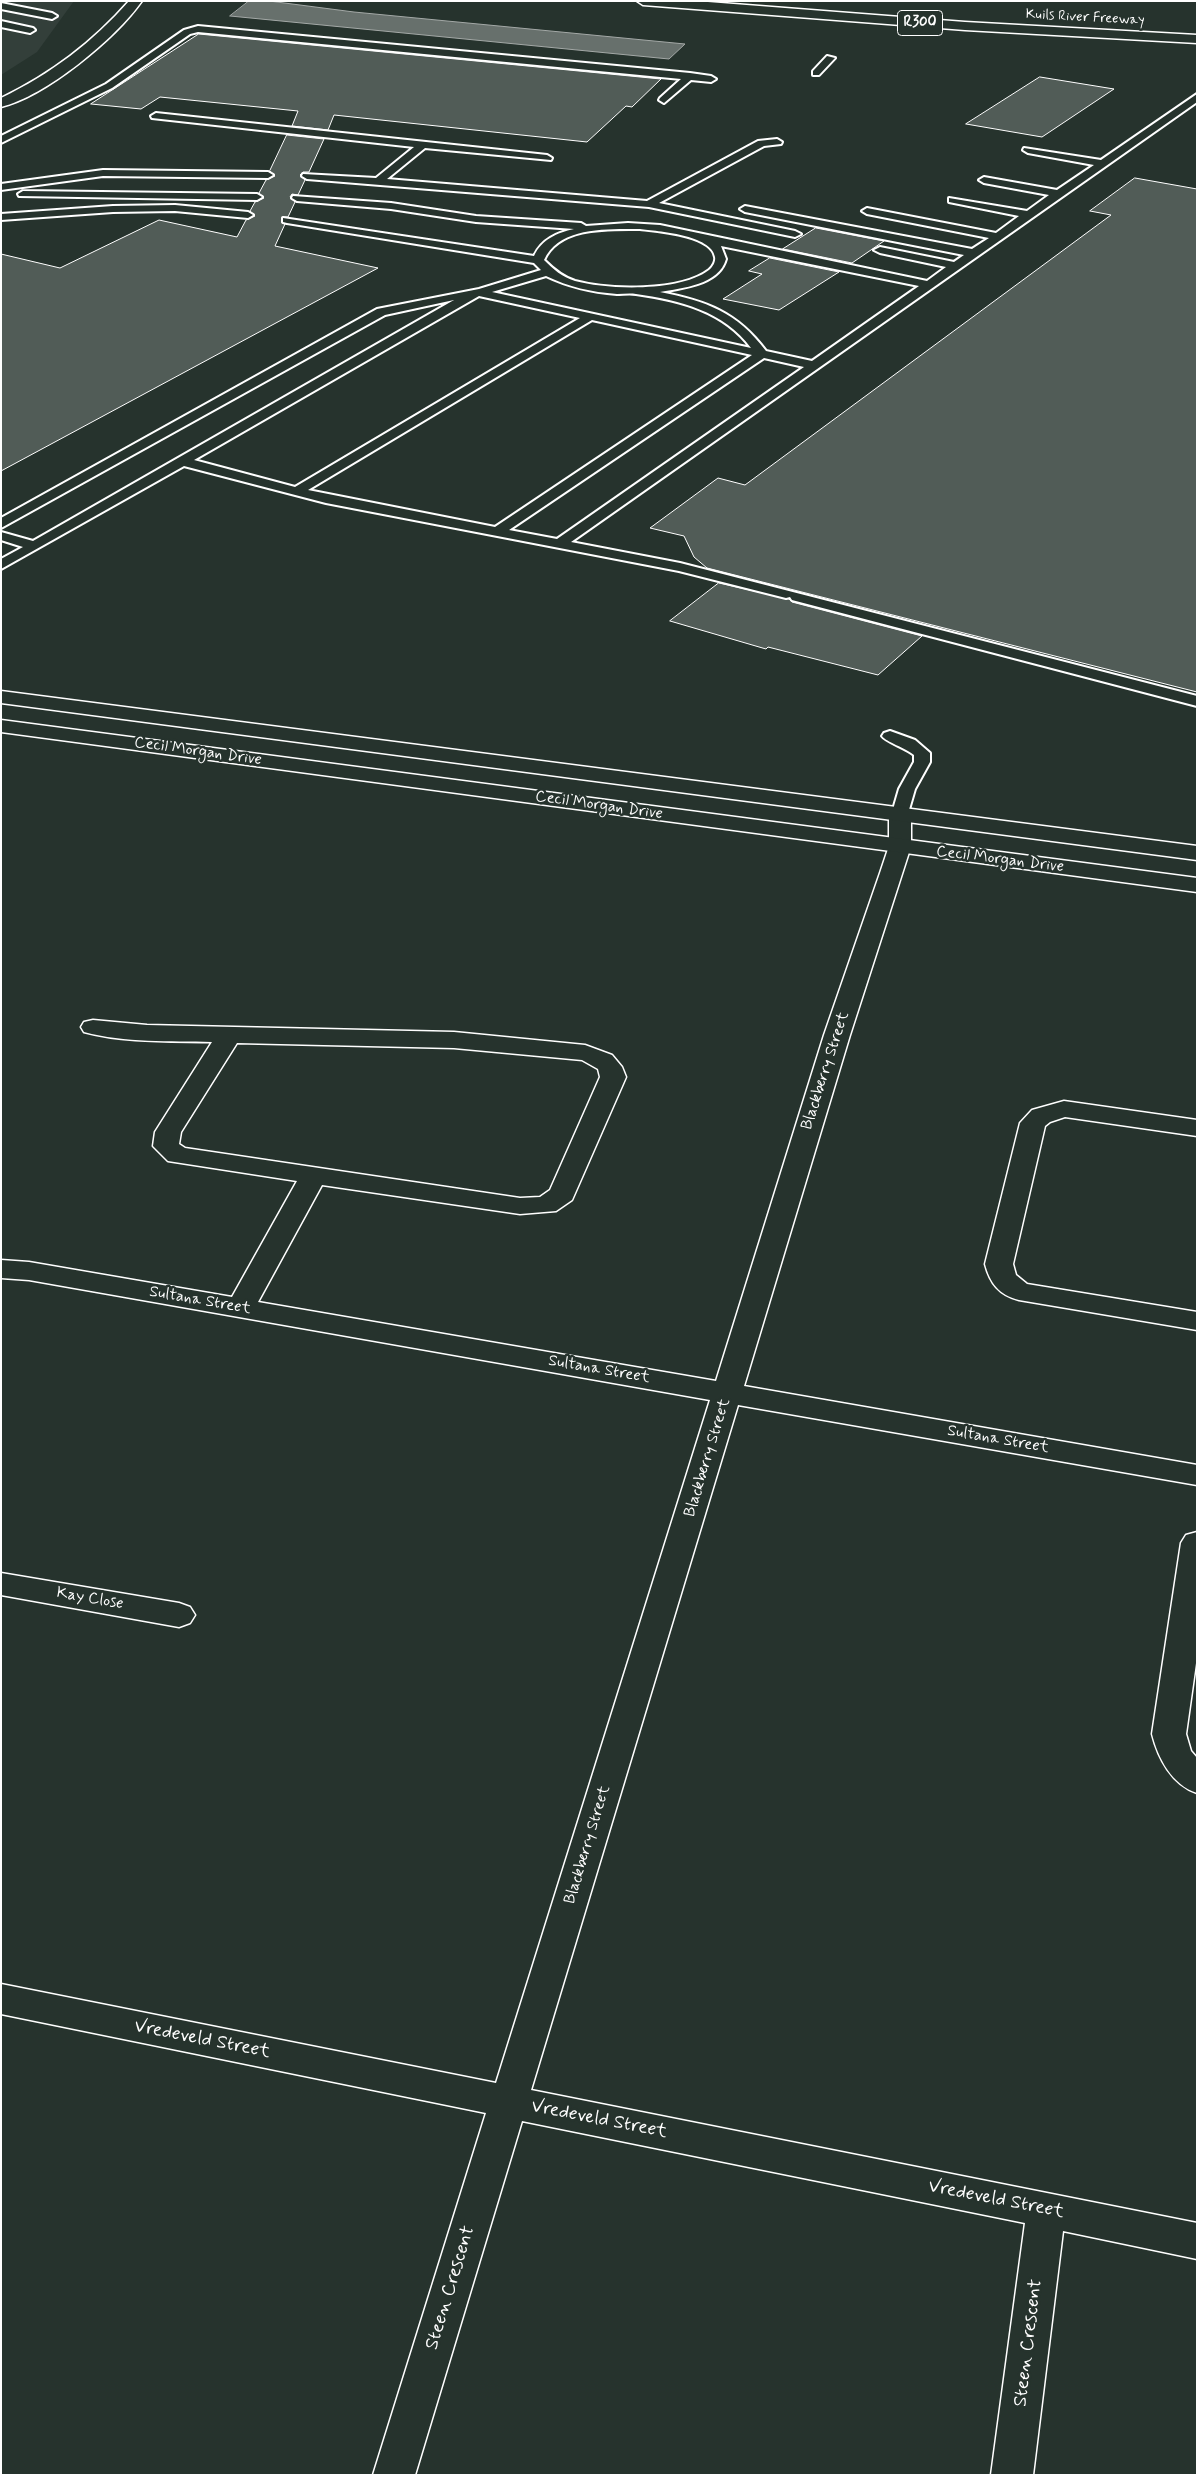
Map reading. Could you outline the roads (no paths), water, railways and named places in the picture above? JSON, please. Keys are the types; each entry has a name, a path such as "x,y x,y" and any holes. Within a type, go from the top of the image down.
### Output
{"main road":[{"path":"1,103 56,73 85,52 114,27 136,1"},
{"name":"Kuils River Freeway","path":"643,1 955,25 1197,39"},
{"name":"R300","path":"808,1 949,12"},
{"name":"Kuils River Freeway","path":"1072,19 1139,23"},
{"name":"Cecil Morgan Drive","path":"1,697 1197,853"},
{"name":"Cecil Morgan Drive","path":"1,726 1197,886"},
{"name":"Blackberry Street","path":"509,2102 837,1035 864,959 900,846 900,813"},
{"path":"93,1026 147,1033 454,1040 585,1053 603,1060 612,1071 613,1077 566,1188 556,1200 546,1205 520,1206 186,1158 177,1155 166,1146 168,1132 229,1035"},
{"path":"1197,1128 1077,1109 1052,1111 1041,1116 1034,1124 999,1264 1003,1279 1019,1291 1197,1321"},
{"path":"240,1308 314,1177"},
{"name":"Sultana Street","path":"1,1269 29,1271 1197,1475"},
{"path":"1197,1543 1169,1734 1172,1749 1197,1780"},
{"name":"Kay Close","path":"1,1584 179,1614"},
{"name":"Vredeveld Street","path":"2,2000 1197,2241"},
{"name":"Steen Crescent","path":"394,2475 509,2102"},
{"name":"Steen Crescent","path":"1012,2475 1046,2210"}],"lane":[{"path":"1,6 52,16"},
{"path":"1,24 30,30"},
{"path":"1,140 43,117 109,86 187,32 198,29 711,79"},
{"path":"816,73 830,58"},
{"path":"664,100 690,76"},
{"path":"558,544 1196,97"},
{"path":"156,116 547,158"},
{"path":"649,204 762,143 778,142"},
{"path":"379,181 422,145"},
{"path":"1028,150 1102,163"},
{"path":"1,186 103,173 268,175"},
{"path":"307,176 649,204 795,234"},
{"path":"984,180 1059,194"},
{"path":"1,194 65,193 257,197"},
{"path":"667,194 683,197"},
{"path":"297,198 391,206 476,218 577,226 658,227 703,239 929,284"},
{"path":"577,226 596,199"},
{"path":"953,200 1029,215"},
{"path":"649,204 658,227"},
{"path":"731,207 973,254"},
{"path":"1,217 113,209 168,208 214,210 248,215"},
{"path":"867,211 997,236"},
{"path":"287,220 538,260"},
{"path":"604,227 581,230 555,239 539,251 538,260 547,272 558,278 583,285 633,290 682,300 726,316 754,341 762,354"},
{"path":"633,290 681,285 714,272 721,263 721,255 715,246 703,239"},
{"path":"880,250 956,266"},
{"path":"1,524 381,312 519,282 547,272"},
{"path":"1,565 477,292 814,365"},
{"path":"297,492 590,316"},
{"path":"496,533 762,354"},
{"path":"182,461 297,492 496,533 680,567 1197,701"},
{"path":"1,536 35,546"},
{"path":"890,736 908,743 922,753 922,762 907,789 900,813"}]}
